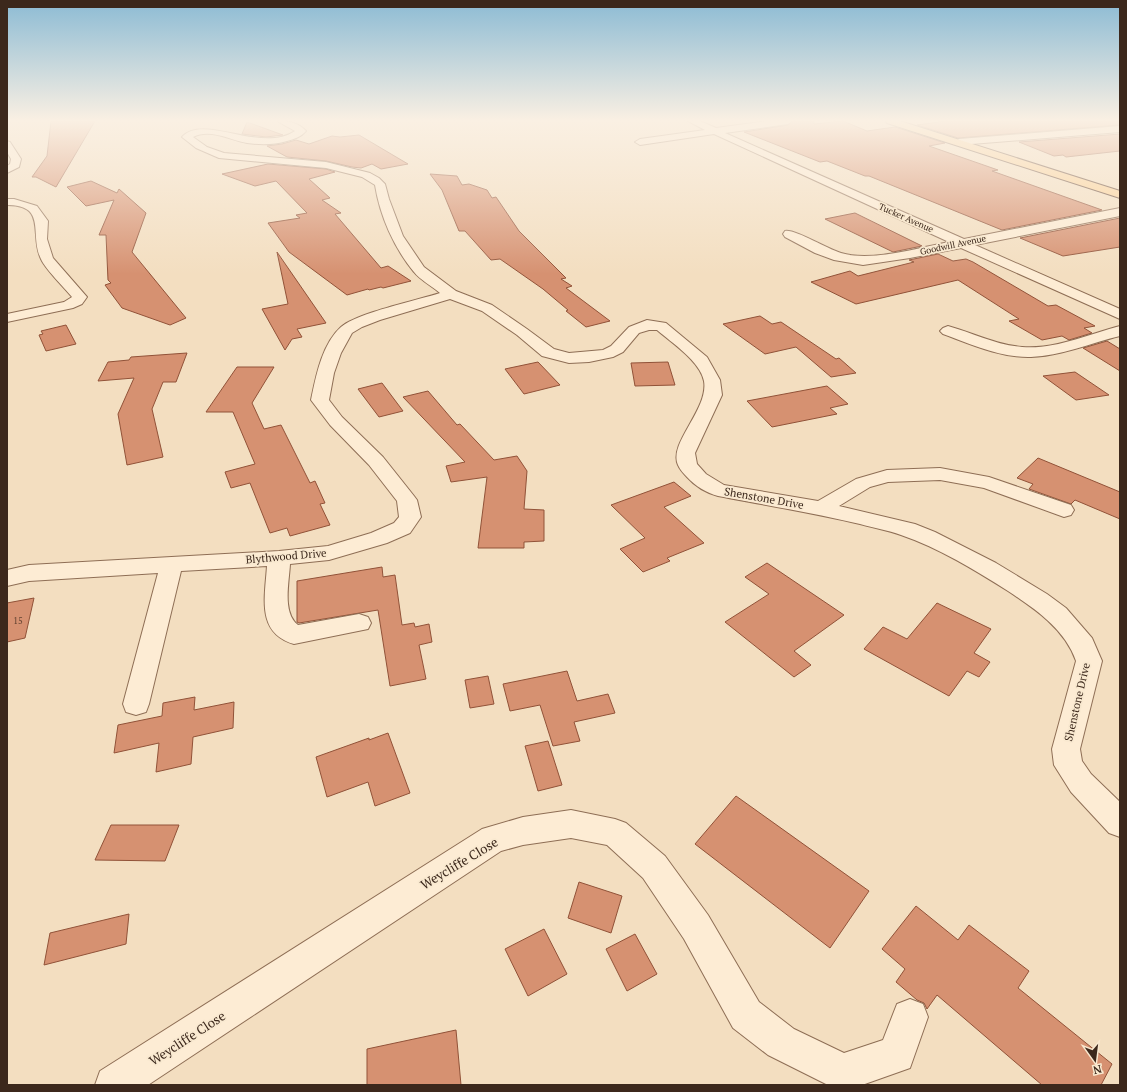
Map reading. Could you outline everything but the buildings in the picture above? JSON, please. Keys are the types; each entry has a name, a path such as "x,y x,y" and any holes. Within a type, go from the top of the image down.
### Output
{"main road":[{"path":"1052,172 1120,195"}],"street":[{"name":"Shenstone Drive","path":"354,172 366,175 380,184 383,199 397,236 419,270 451,294 487,308 522,332 548,353 569,358 607,354 617,349 634,330 647,325 661,326 701,360 712,380 713,395 685,453 687,465 699,478 718,490 821,508 907,529 927,537 988,568 1039,600 1057,614 1083,645 1089,661 1066,749 1068,765 1081,783 1120,823"},
{"name":"Tucker Avenue","path":"803,172 1120,315"},
{"path":"7,202 14,202 32,208 42,221 41,239 47,259 80,297 77,302 68,305 7,318"},
{"name":"Goodwill Avenue","path":"789,234 820,250 839,257 863,261 910,254 1120,212"},
{"name":"Blythwood Drive","path":"7,578 29,573 279,558 329,553 379,538 402,528 410,517 407,500 376,460 336,421 320,400 324,377 339,341 347,330 356,324 451,294"},
{"path":"948,331 1002,348 1030,352 1056,348 1120,331"},
{"path":"821,508 863,483 886,476 940,474 989,483 1064,510"},
{"path":"279,558 276,607 281,625 294,635 360,623"},
{"path":"136,704 171,565"},
{"name":"Weycliffe Close","path":"114,1085 493,839 523,831 571,824 615,833 654,867 696,927 746,1015 781,1042 843,1072 897,1055 910,1017"}]}
